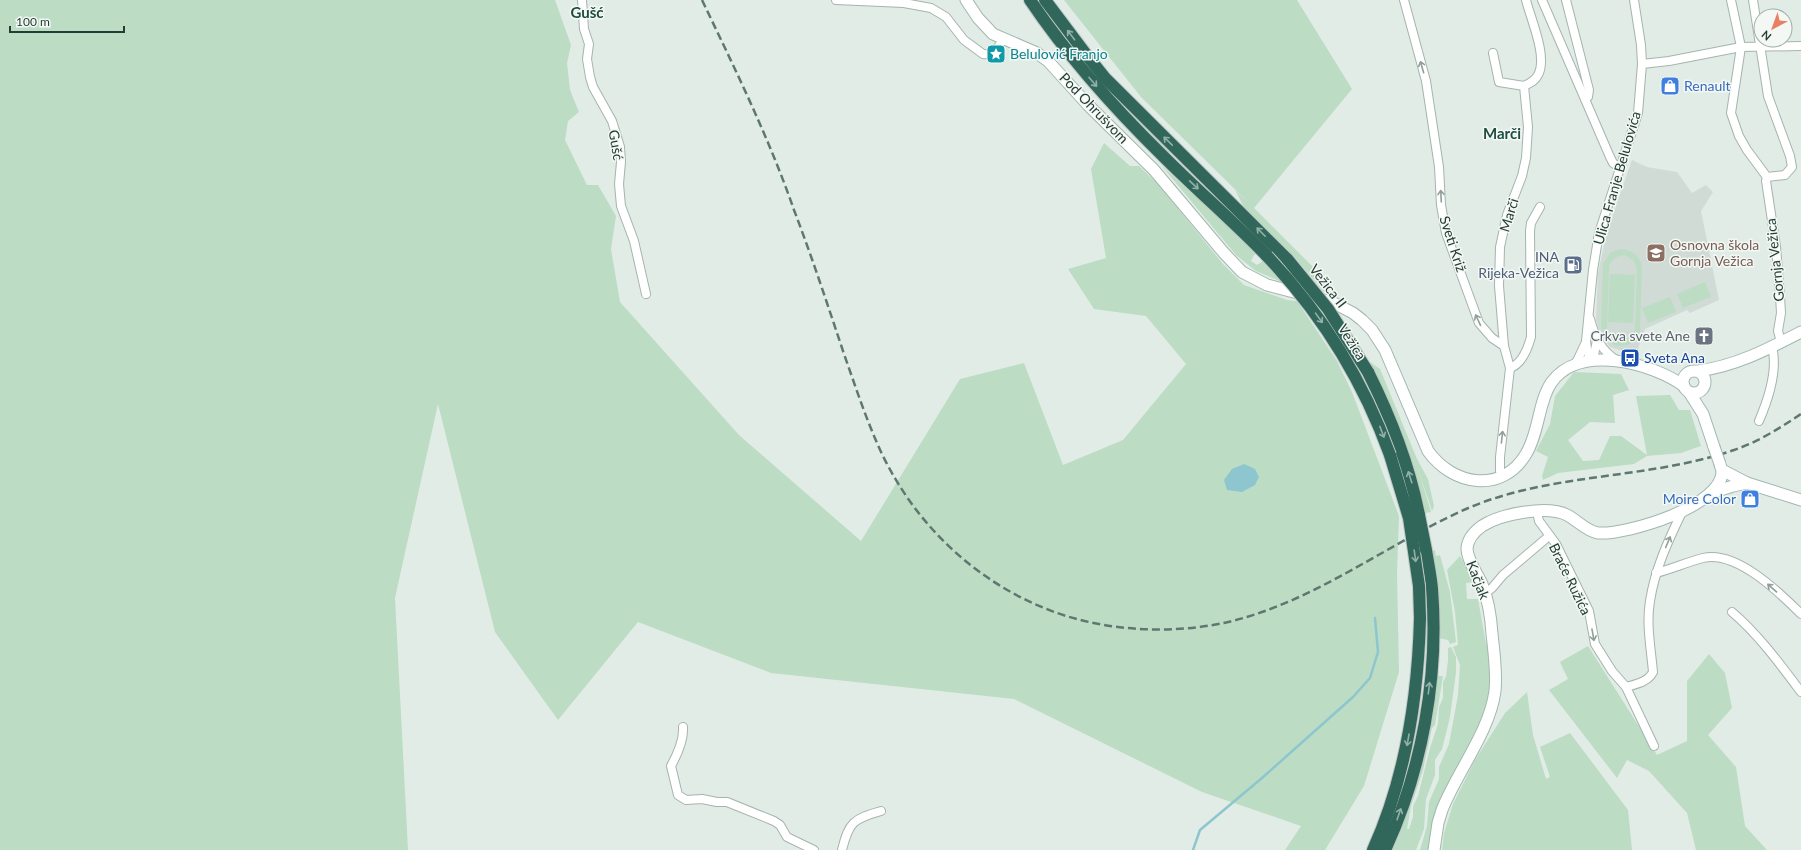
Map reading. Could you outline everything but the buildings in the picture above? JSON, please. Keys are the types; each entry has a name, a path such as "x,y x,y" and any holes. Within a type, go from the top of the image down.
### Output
{"highway":[{"name":"Vežica","path":"1030,0 1077,64 1116,108 1165,158 1235,223 1267,256 1304,298 1341,350 1370,403 1414,516"},
{"name":"Vežica II","path":"1045,0 1084,54 1105,78 1288,260 1328,309 1368,372 1398,438 1413,487 1414,516"},
{"path":"1385,850 1412,777 1423,731 1430,684 1433,634 1432,588 1426,550 1414,516"},
{"path":"1373,850 1386,817 1406,750 1417,681 1420,618 1414,516"}],"street":[{"name":"Gušć","path":"582,0 584,30 589,44 587,59 590,77 593,87 612,122 620,147 621,162 619,184 621,206 634,241 646,294"},
{"path":"836,0 904,3 930,8 946,18 964,40 983,54 987,55 993,52 1003,40"},
{"name":"Pod Ohrušvom","path":"966,0 984,26 1003,40 1037,53 1048,61 1088,105 1141,156 1168,185 1224,253 1242,272 1257,281 1273,287 1332,302 1348,310 1362,320 1372,330 1384,350 1423,442 1434,459 1448,472 1466,479 1483,480 1502,475"},
{"name":"Sveti Križ","path":"1404,0 1426,80 1439,167 1441,205 1446,233 1479,323 1492,338 1504,346"},
{"path":"1493,53 1499,82 1524,86 1538,76 1541,61 1540,46 1526,0"},
{"path":"1542,0 1610,157 1613,163 1620,168"},
{"path":"1566,0 1588,83 1589,96 1584,99"},
{"name":"Ulica Franje Belulovića","path":"1592,360 1586,349 1586,341 1593,270 1599,232 1638,113 1642,64 1640,33 1634,0"},
{"path":"1731,0 1741,47 1731,113 1734,126 1744,146 1767,177 1785,175 1792,167 1790,156 1768,96 1761,48"},
{"path":"1642,64 1668,61 1741,47 1753,46"},
{"name":"Marči","path":"1504,346 1499,286 1500,247 1507,215 1522,176 1527,153 1528,127 1524,86"},
{"name":"Gornja Vežica","path":"1759,421 1770,388 1780,314 1780,296 1767,177"},
{"name":"Marči","path":"1510,368 1518,364 1529,347 1531,337 1530,231 1531,223 1540,207"},
{"name":"Ulica Franje Belulovića","path":"1589,316 1597,340 1602,349 1620,362"},
{"path":"1654,371 1693,371 1730,365 1777,345 1801,332"},
{"name":"Ulica Franje Belulovića","path":"1592,360 1597,340"},
{"name":"Ulica Franje Belulovića","path":"1574,365 1582,352 1586,341"},
{"path":"1504,346 1510,368 1500,457 1500,471 1502,475 1516,466 1527,453 1534,437 1544,399 1552,382 1560,373 1574,365 1592,360 1620,362 1639,366 1654,371 1696,393 1730,365"},
{"path":"1693,371 1704,376 1703,414"},
{"path":"1693,371 1683,380 1703,414 1721,467 1747,483 1801,500"},
{"name":"Kačjak","path":"1434,850 1438,823 1442,810 1488,719 1495,690 1491,622 1485,593 1469,558 1467,548 1470,539 1479,529 1491,522 1512,514 1556,512 1565,514 1589,530 1596,532 1610,532 1664,519 1682,512 1710,493 1719,483 1721,467"},
{"path":"1710,493 1747,483"},
{"name":"Braće Ružića","path":"1537,512 1539,521 1556,544 1589,611 1594,644 1612,671 1626,687 1654,746"},
{"path":"1626,687 1638,684 1650,678 1653,672 1649,619 1650,602 1656,572 1667,542 1682,512"},
{"path":"1485,593 1492,588 1503,575 1549,536"},
{"path":"1656,572 1704,558 1719,556 1732,560 1764,581 1801,614"},
{"path":"1732,612 1742,620 1778,662 1801,692"},
{"path":"683,727 684,733 676,759 671,766 678,795 686,800 702,799 727,802 780,825 787,837 814,850"},
{"path":"842,850 846,833 853,822 865,815 881,811"}],"shaded area":[{"name":"Osnovna škola Gornja Vežica","path":"1632,160 1647,167 1677,172 1692,193 1706,185 1713,192 1701,211 1719,300 1690,313 1687,310 1645,329 1637,352 1625,348 1624,351 1610,347 1600,334 1596,319 1598,273 1607,232"}],"green space":[{"path":"0,0 555,0 571,45 567,63 570,90 579,112 568,121 565,140 587,185 598,185 616,216 611,249 620,302 739,435 861,541 960,379 1024,363 1063,465 1123,440 1186,364 1146,316 1094,309 1068,269 1106,258 1091,169 1104,143 1130,166 1139,166 1158,184 1223,264 1244,285 1287,300 1297,301 1337,361 1352,392 1399,516 1397,573 1399,672 1364,786 1325,850 1285,850 1301,826 1202,792 1014,699 771,673 638,622 558,720 495,632 438,404 395,598 408,850 0,850"},
{"path":"1036,0 1039,0 1069,41 1101,79 1171,152 1170,154 1139,124 1074,52"},
{"path":"1064,0 1297,0 1352,89 1254,208 1328,282 1328,286 1324,292 1293,255 1291,257 1244,207 1235,190 1250,204 1141,97"},
{"path":"1161,165 1195,196 1198,196 1257,253 1251,261 1257,265 1263,261 1282,282 1256,271 1236,255"},
{"path":"1621,249 1629,251 1637,256 1642,266 1640,331 1637,338 1628,345 1616,346 1605,339 1601,326 1603,264 1611,252","holes":["1622,255 1625,255 1634,261 1637,269 1635,329 1631,337 1620,340 1611,336 1607,329 1609,268 1614,258"]},
{"path":"1610,274 1635,275 1633,323 1608,322"},
{"path":"1705,282 1711,297 1683,308 1677,294"},
{"path":"1670,297 1676,312 1648,323 1642,308"},
{"path":"1370,362 1380,369 1417,459 1428,479 1434,506 1432,511 1419,472 1431,512 1425,513 1409,455 1387,399"},
{"path":"1574,372 1621,374 1629,390 1613,395 1615,423 1590,422 1568,440 1583,461 1599,460 1610,436 1621,436 1647,455 1636,396 1670,395 1679,410 1690,410 1701,446 1681,453 1647,456 1634,464 1558,473 1543,480 1542,476 1548,457 1536,451 1550,424 1555,396"},
{"path":"1435,550 1436,556 1440,555 1450,592 1456,642 1450,644 1448,640 1438,638 1432,551"},
{"path":"1460,556 1474,582 1466,583 1467,599 1478,599 1486,644 1489,645 1491,670 1490,696 1485,715 1445,791 1435,818 1429,850 1420,850 1427,826 1429,802 1439,779 1439,767 1449,744 1458,695 1460,665 1453,647 1458,645 1455,612 1447,570"},
{"path":"1588,646 1657,755 1687,741 1687,681 1709,654 1725,673 1732,708 1708,735 1736,767 1745,826 1767,850 1696,850 1687,813 1649,771 1627,760 1617,778 1549,690 1568,679 1560,662"},
{"path":"1451,647 1456,657 1456,672 1450,717 1442,749 1435,760 1435,775 1426,799 1424,829 1416,850 1392,850 1409,810 1418,782 1428,731 1436,676 1443,676 1435,725 1432,728 1423,770 1411,806 1407,829 1409,829 1413,817 1413,806 1418,796 1430,748 1438,724 1439,707 1443,698 1443,682 1446,676 1448,661 1448,648"},
{"path":"1527,692 1533,735 1546,779 1550,777 1540,747 1570,733 1628,810 1632,850 1442,850 1444,833 1453,804 1475,760 1505,713"}],"water":[{"path":"1244,464 1255,469 1259,477 1255,485 1242,492 1227,490 1224,480 1232,469"}],"waterway":[{"path":"1193,850 1200,830 1262,778 1353,697 1370,678 1378,652 1375,618"}],"railway":[{"path":"702,0 774,157 820,282 867,417 882,454 897,482 915,508 935,532 958,554 982,574 1008,591 1036,605 1066,616 1128,628 1191,628 1232,621 1263,612 1293,600 1323,586 1437,523 1466,509 1498,497 1532,488 1667,467 1701,460 1752,443 1801,414"}],"place":[{"name":"Belulović Franjo","path":"996,54"},
{"name":"Renault","path":"1670,86"},
{"name":"Osnovna škola Gornja Vežica","path":"1656,253"},
{"name":"INA Rijeka-Vežica","path":"1573,265"},
{"name":"Crkva svete Ane","path":"1704,336"},
{"name":"Sveta Ana","path":"1630,358"},
{"name":"Moire Color","path":"1750,499"}],"district":[{"name":"Gušć","path":"587,13"},
{"name":"Marči","path":"1502,134"}]}
